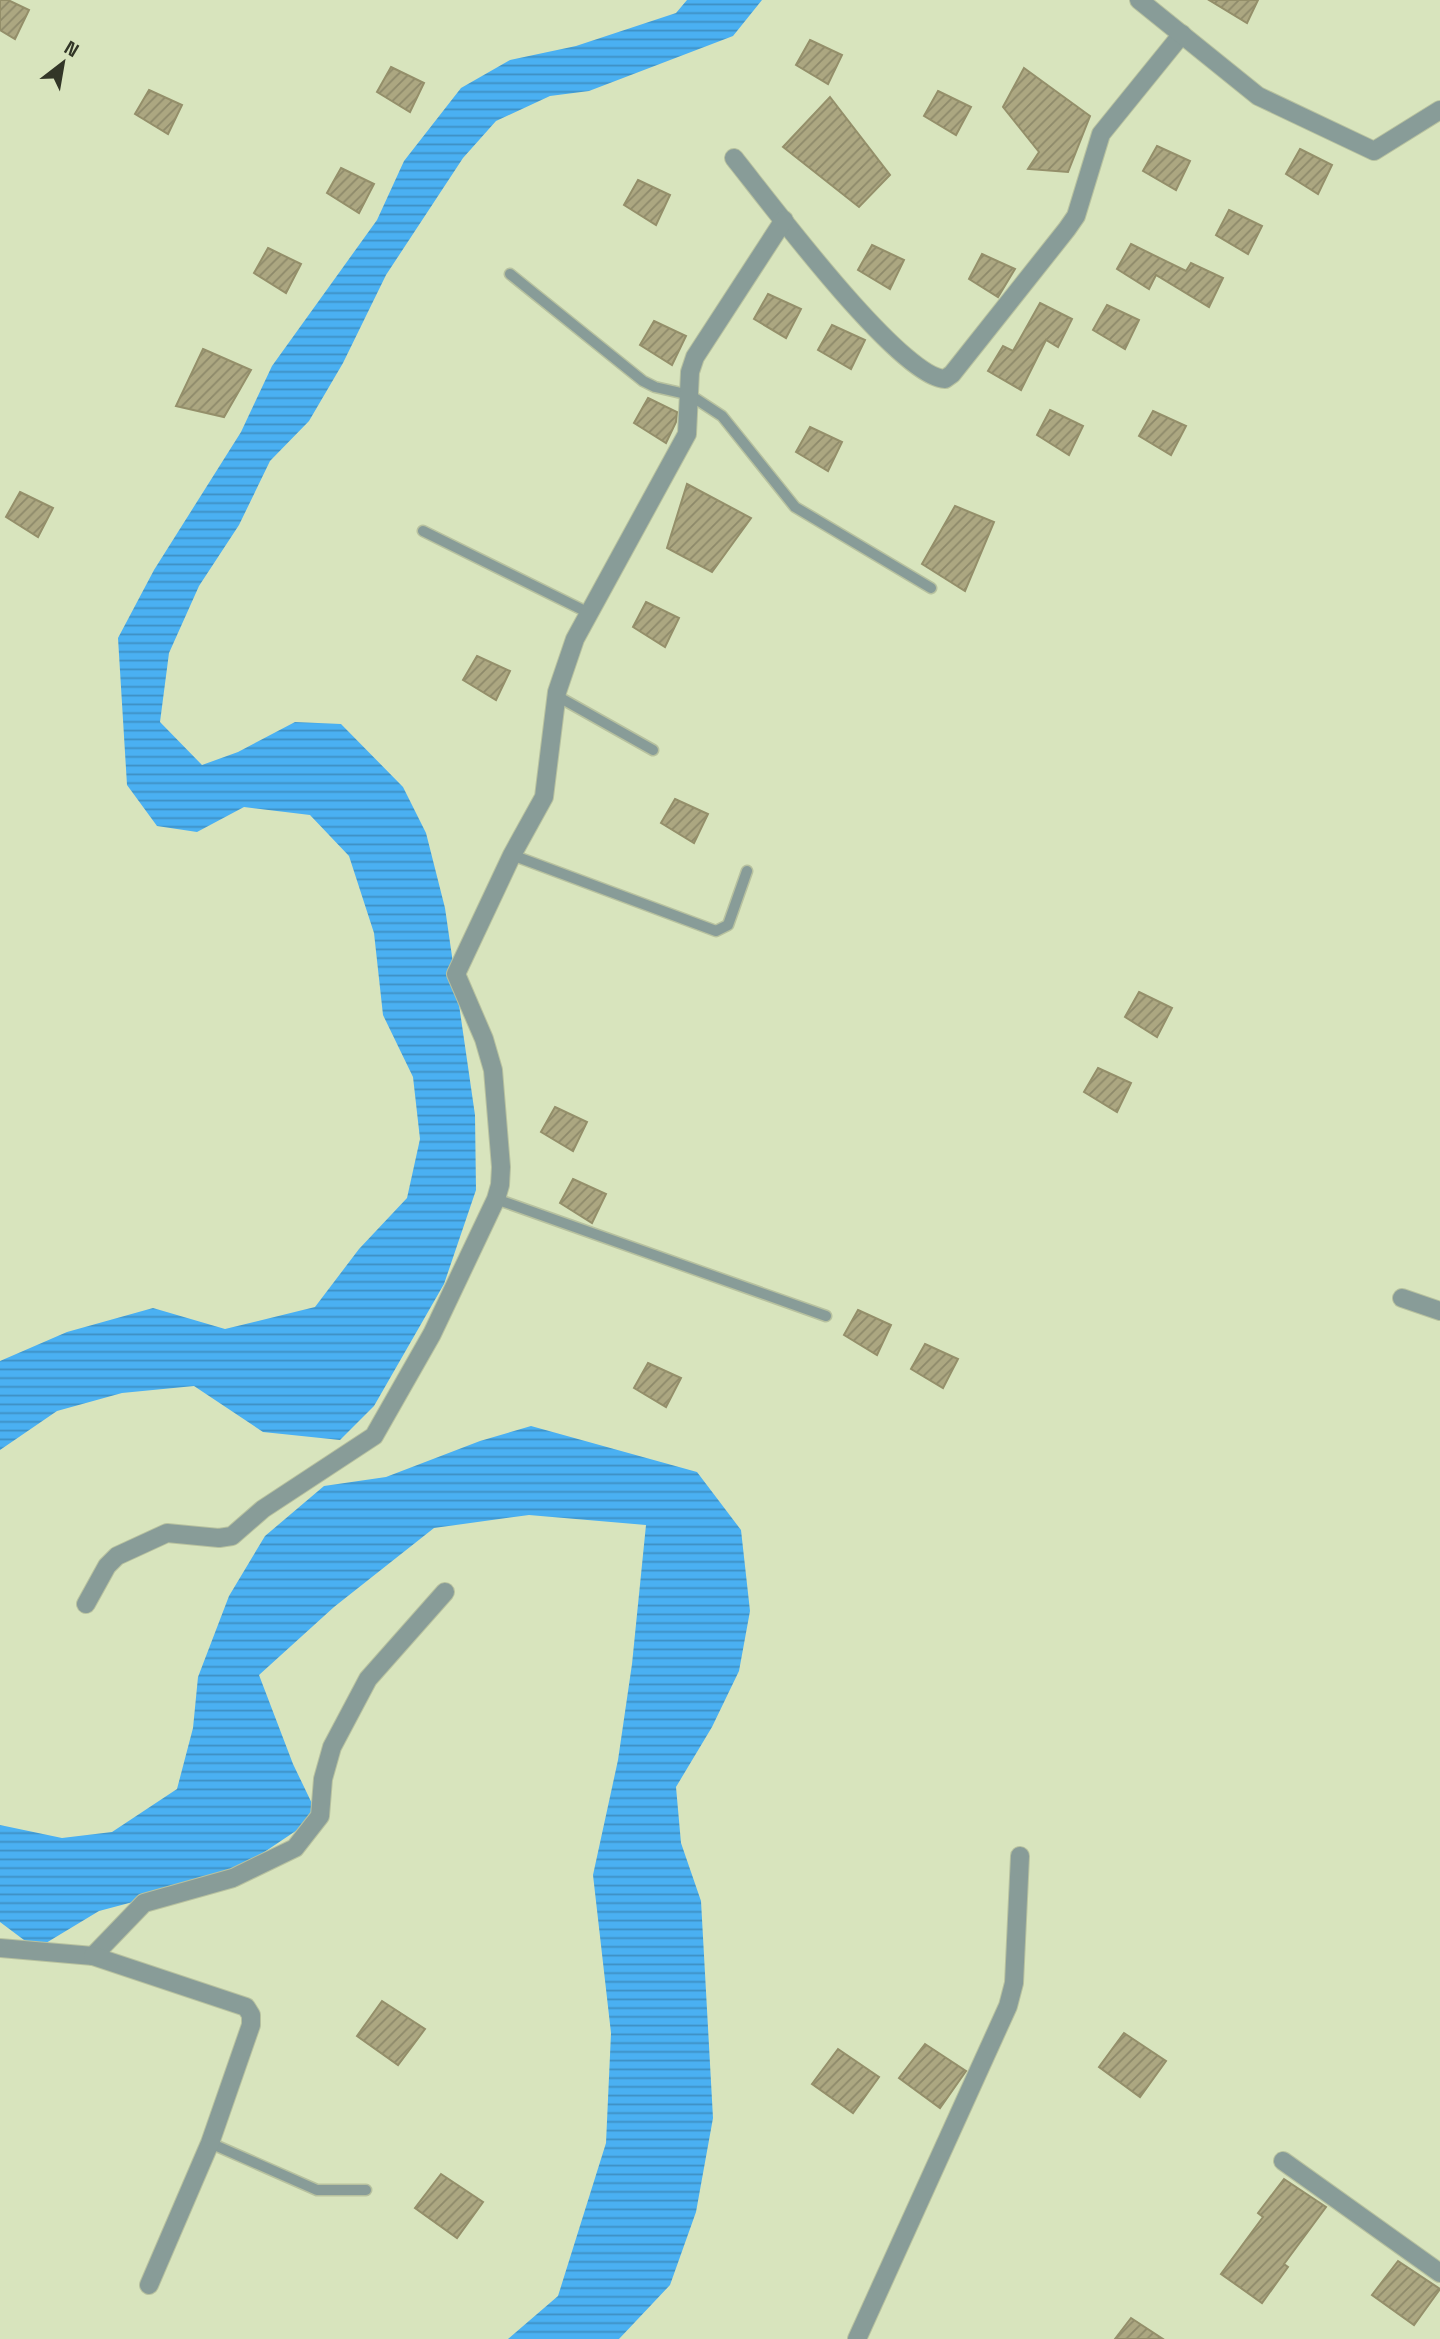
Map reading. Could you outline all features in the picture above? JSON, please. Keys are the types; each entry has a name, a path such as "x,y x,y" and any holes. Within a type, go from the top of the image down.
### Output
{"street":[{"path":"1139,0 1258,96 1374,151 1440,110"},
{"path":"734,158 846,299 925,374 945,379 952,374 1076,216 1101,134 1182,34"},
{"path":"86,1604 107,1566 117,1556 167,1533 227,1539 263,1508 370,1440 432,1334 496,1199 501,1167 493,1070 484,1039 456,976 512,855 544,797 557,696 564,665 589,613 687,433 690,372 695,357 783,220"},
{"path":"1402,1298 1440,1311"},
{"path":"93,1956 144,1903 233,1878 295,1848 320,1816 323,1779 332,1747 368,1679 445,1592"},
{"path":"857,2339 1008,2006 1014,1983 1020,1856"},
{"path":"0,1948 93,1956 246,2007 251,2015 251,2025 209,2143 149,2285"},
{"path":"1283,2161 1440,2273"}],"lane":[{"path":"510,274 643,381 655,387 690,395 728,421 795,507 931,588"},
{"path":"423,531 589,613"},
{"path":"557,696 653,750"},
{"path":"512,855 716,931 728,925 747,871"},
{"path":"496,1199 826,1315"},
{"path":"209,2143 317,2190 366,2190"}],"water":[{"path":"687,0 762,0 733,36 589,91 550,96 496,121 463,158 386,275 343,363 309,421 270,461 239,525 199,586 169,653 160,722 202,765 238,752 295,722 341,724 403,787 426,833 445,908 475,1115 476,1190 444,1284 374,1406 340,1440 263,1432 194,1386 122,1393 57,1411 0,1450 0,1361 67,1332 153,1308 225,1329 315,1307 359,1249 407,1198 420,1139 413,1077 383,1015 374,933 349,856 310,815 244,807 197,832 157,826 127,785 118,638 154,570 241,432 272,366 377,220 404,161 461,88 510,60 576,46 676,13"},
{"path":"531,1426 697,1472 741,1530 750,1611 739,1671 712,1727 676,1787 681,1843 701,1901 713,2118 696,2212 670,2285 619,2339 508,2339 558,2296 606,2143 611,2033 593,1875 618,1760 632,1664 646,1525 529,1515 434,1528 334,1607 259,1675 293,1764 318,1816 227,1877 99,1911 36,1949 0,1922 0,1825 62,1838 112,1832 177,1789 193,1728 198,1677 229,1596 265,1536 324,1486 386,1477 480,1441"}],"building":[{"path":"0,0 8,0 29,10 15,39 0,30"},
{"path":"1209,0 1258,0 1247,23"},
{"path":"810,40 842,55 828,84 796,65"},
{"path":"391,67 424,83 410,112 377,92"},
{"path":"1024,68 1090,116 1068,172 1028,169 1039,152 1003,107"},
{"path":"149,90 182,105 168,134 135,114"},
{"path":"938,91 971,107 956,135 924,116"},
{"path":"830,97 890,175 859,207 783,147"},
{"path":"1157,146 1190,161 1176,190 1143,171"},
{"path":"1300,149 1332,165 1318,194 1286,174"},
{"path":"341,168 374,184 359,213 327,193"},
{"path":"638,180 670,195 656,225 624,205"},
{"path":"1229,210 1262,226 1248,254 1216,235"},
{"path":"1131,244 1186,271 1191,263 1223,278 1209,307 1156,275 1149,289 1117,269"},
{"path":"872,245 904,260 890,289 858,270"},
{"path":"268,248 301,264 286,293 254,273"},
{"path":"982,254 1015,269 998,297 969,279"},
{"path":"768,294 801,309 786,338 754,319"},
{"path":"1040,303 1072,319 1058,347 1046,340 1021,390 988,371 1003,346 1013,351"},
{"path":"1107,305 1139,320 1125,349 1093,330"},
{"path":"654,321 686,336 672,365 640,345"},
{"path":"832,325 865,340 851,369 818,350"},
{"path":"203,349 251,370 224,417 176,406"},
{"path":"648,398 677,412 676,422 666,443 634,423"},
{"path":"1050,410 1083,426 1069,455 1037,435"},
{"path":"1153,411 1186,426 1171,455 1139,436"},
{"path":"810,427 842,442 828,471 796,452"},
{"path":"687,484 751,518 712,572 667,548"},
{"path":"20,492 53,508 38,537 6,517"},
{"path":"955,506 994,522 965,591 922,564"},
{"path":"646,602 679,618 665,647 633,627"},
{"path":"477,656 510,671 496,700 463,680"},
{"path":"675,799 708,814 694,843 661,823"},
{"path":"1139,992 1172,1008 1157,1037 1125,1017"},
{"path":"1098,1068 1131,1083 1117,1112 1084,1092"},
{"path":"555,1107 587,1122 573,1151 541,1132"},
{"path":"573,1179 606,1194 592,1223 560,1203"},
{"path":"858,1310 891,1325 877,1355 844,1335"},
{"path":"925,1344 958,1359 943,1388 911,1369"},
{"path":"648,1363 681,1378 666,1407 634,1388"},
{"path":"382,2001 425,2029 398,2065 357,2036"},
{"path":"1124,2033 1166,2061 1140,2097 1099,2067"},
{"path":"925,2044 966,2071 940,2108 899,2078"},
{"path":"838,2049 879,2077 853,2113 812,2084"},
{"path":"441,2174 483,2202 457,2238 415,2208"},
{"path":"1284,2179 1326,2207 1284,2264 1288,2267 1262,2303 1221,2274 1263,2217 1258,2213"},
{"path":"1398,2261 1440,2289 1414,2325 1372,2295"},
{"path":"1131,2318 1163,2339 1115,2339"}]}
